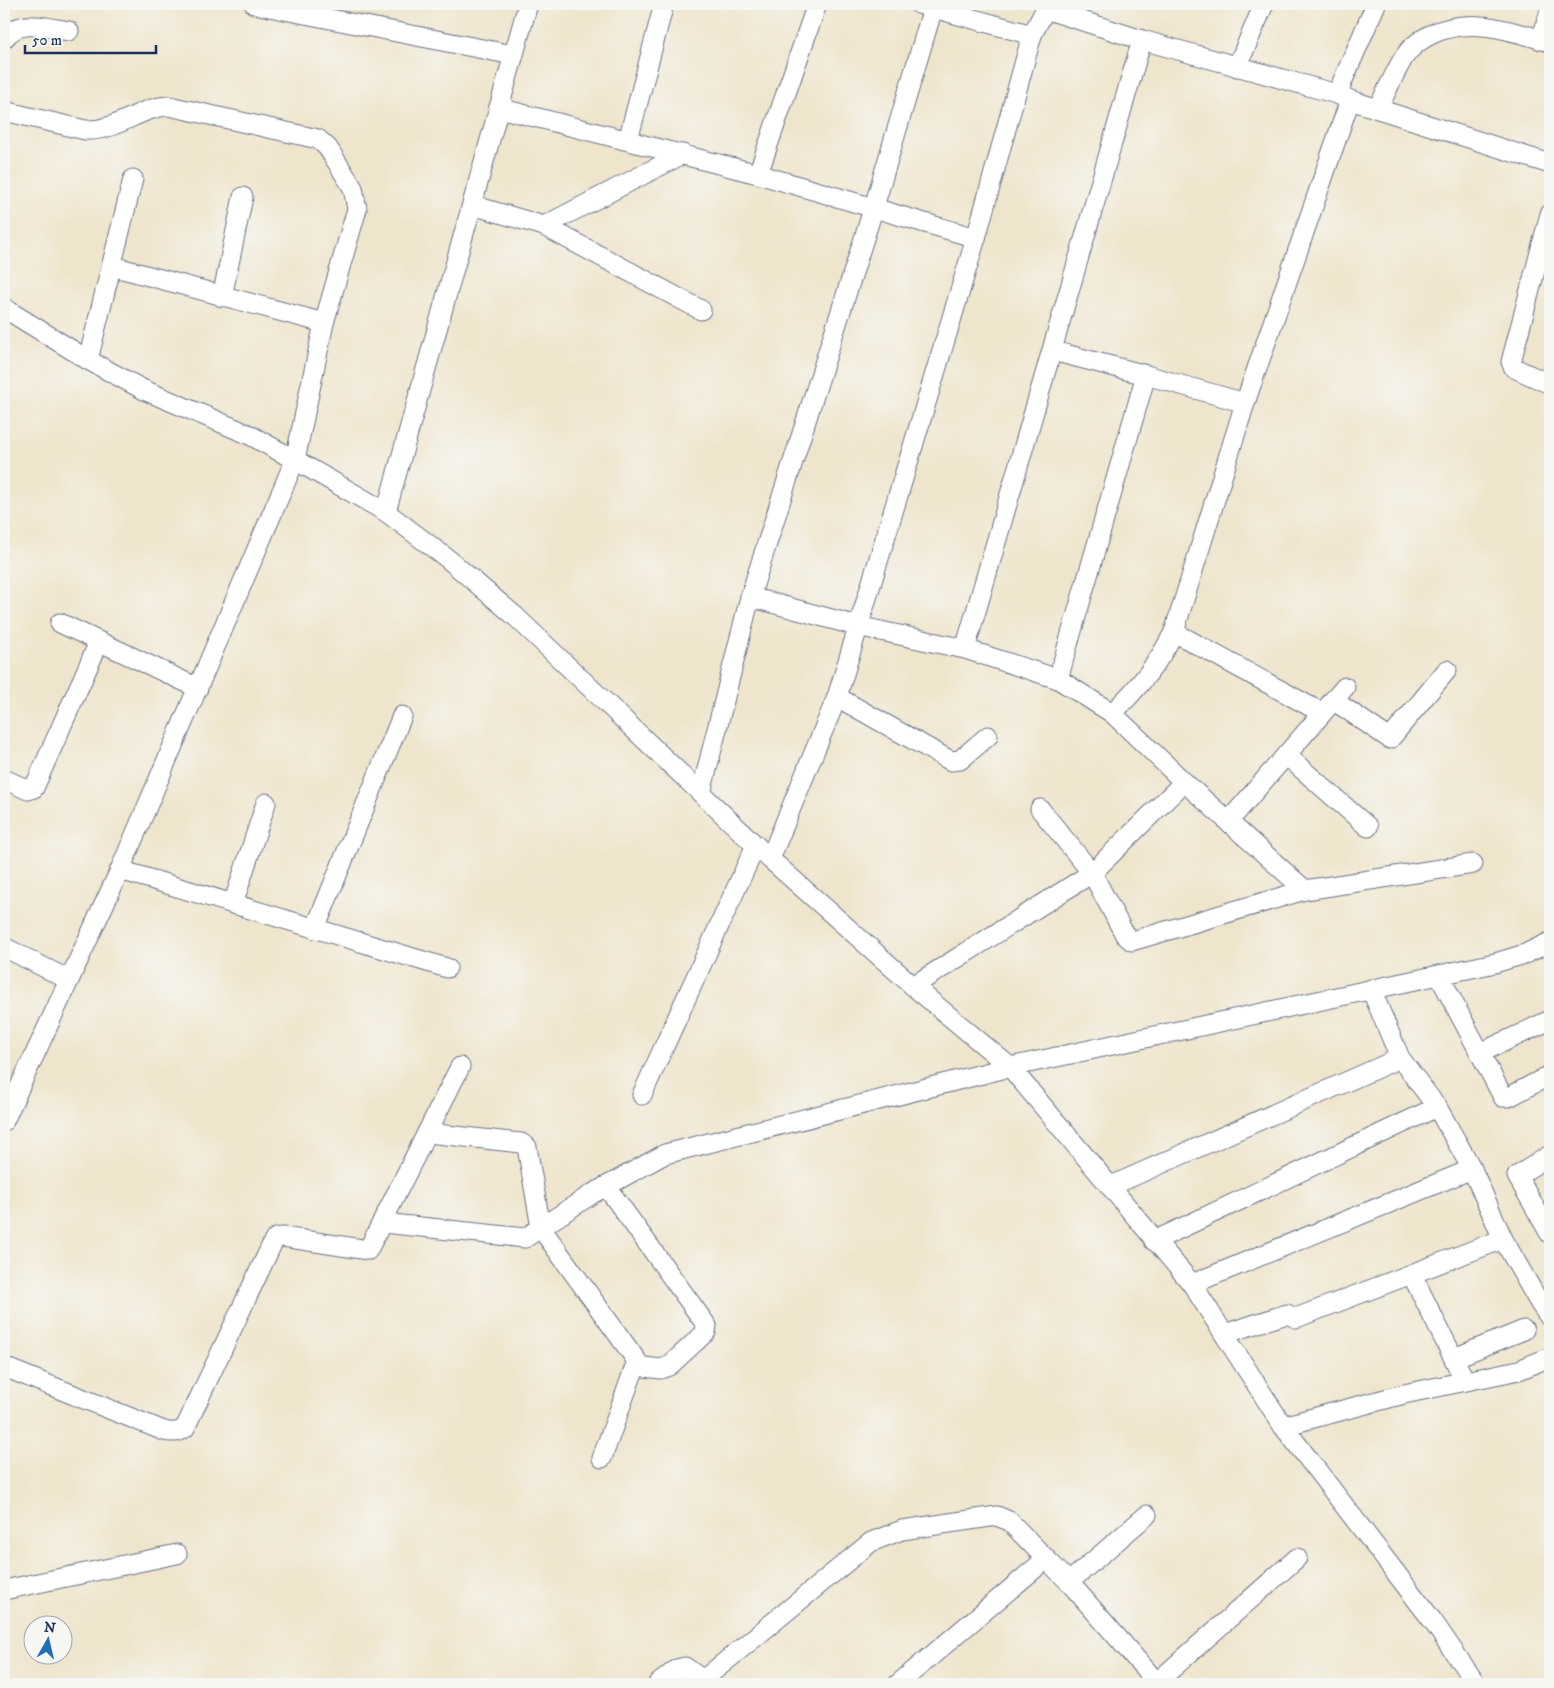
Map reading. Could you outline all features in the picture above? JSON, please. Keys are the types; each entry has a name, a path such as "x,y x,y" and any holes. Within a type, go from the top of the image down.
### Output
{"street":[{"path":"254,4 513,55"},
{"path":"386,512 528,4"},
{"path":"628,140 664,4"},
{"path":"758,174 817,4"},
{"path":"1237,66 1264,4"},
{"path":"1112,713 1148,677 1162,656 1174,632 1245,403 1376,4"},
{"path":"701,793 750,597 873,210 926,6 1032,35"},
{"path":"770,859 837,697 976,238 1032,35 1047,6 1142,40 1344,97 1550,164"},
{"path":"1378,109 1404,56 1414,46 1440,30 1456,25 1480,25 1546,41 1550,11"},
{"path":"4,39 9,31 27,25 69,31"},
{"path":"965,649 1142,40"},
{"path":"4,111 96,131 110,127 155,107 169,106 311,138 324,143 353,188 357,209 324,323 295,460 120,870 4,1121"},
{"path":"499,108 758,174 873,210 976,238"},
{"path":"544,226 683,154"},
{"path":"88,360 133,179"},
{"path":"222,297 242,198"},
{"path":"472,206 544,226 701,310"},
{"path":"1550,214 1542,275 1511,362 1514,368 1550,384"},
{"path":"112,266 324,323"},
{"path":"4,308 88,360 144,390 250,435 386,512 448,559 516,616 770,859 913,986 1010,1067 1192,1284 1283,1426 1432,1620 1476,1684"},
{"path":"1053,351 1146,374 1245,403"},
{"path":"1058,680 1146,374"},
{"path":"750,597 857,626 965,649 1058,680 1112,713 1184,782 1305,890"},
{"path":"60,623 198,688"},
{"path":"1174,632 1333,700 1390,739 1446,670"},
{"path":"4,778 28,790 32,790 99,642"},
{"path":"837,697 951,762 960,760 988,736"},
{"path":"1228,822 1333,700"},
{"path":"316,929 402,716"},
{"path":"1286,755 1368,827"},
{"path":"913,986 1092,873 1184,782"},
{"path":"233,904 266,803"},
{"path":"1040,809 1092,873 1125,935 1132,940 1305,890 1473,864"},
{"path":"642,1095 756,845"},
{"path":"120,870 447,968"},
{"path":"383,1223 525,1238 606,1186 665,1154 1010,1067 1495,963 1525,954 1550,942"},
{"path":"4,947 69,980"},
{"path":"1439,975 1501,1095 1505,1098 1550,1075"},
{"path":"1371,989 1400,1058 1437,1107 1472,1169 1503,1239 1550,1318"},
{"path":"1480,1053 1550,1020"},
{"path":"1111,1186 1400,1058"},
{"path":"4,1367 164,1431 172,1433 185,1428 276,1238 283,1237 366,1251 383,1223 460,1068"},
{"path":"1154,1241 1437,1107"},
{"path":"428,1133 525,1144 528,1149 541,1228 635,1356 636,1366 602,1458"},
{"path":"1550,1154 1517,1176 1550,1234"},
{"path":"1192,1284 1472,1169"},
{"path":"606,1186 707,1326 706,1332 669,1366 661,1369 636,1366"},
{"path":"1224,1334 1287,1314 1296,1318 1503,1239"},
{"path":"1412,1275 1465,1381"},
{"path":"1454,1358 1524,1330"},
{"path":"1283,1426 1404,1394 1519,1370 1550,1357"},
{"path":"1069,1582 1147,1515"},
{"path":"658,1684 677,1669 685,1667 706,1681 860,1550 891,1533 997,1516 1010,1521 1069,1582 1157,1683 1297,1558"},
{"path":"4,1590 177,1554"},
{"path":"898,1684 1046,1559"}]}
